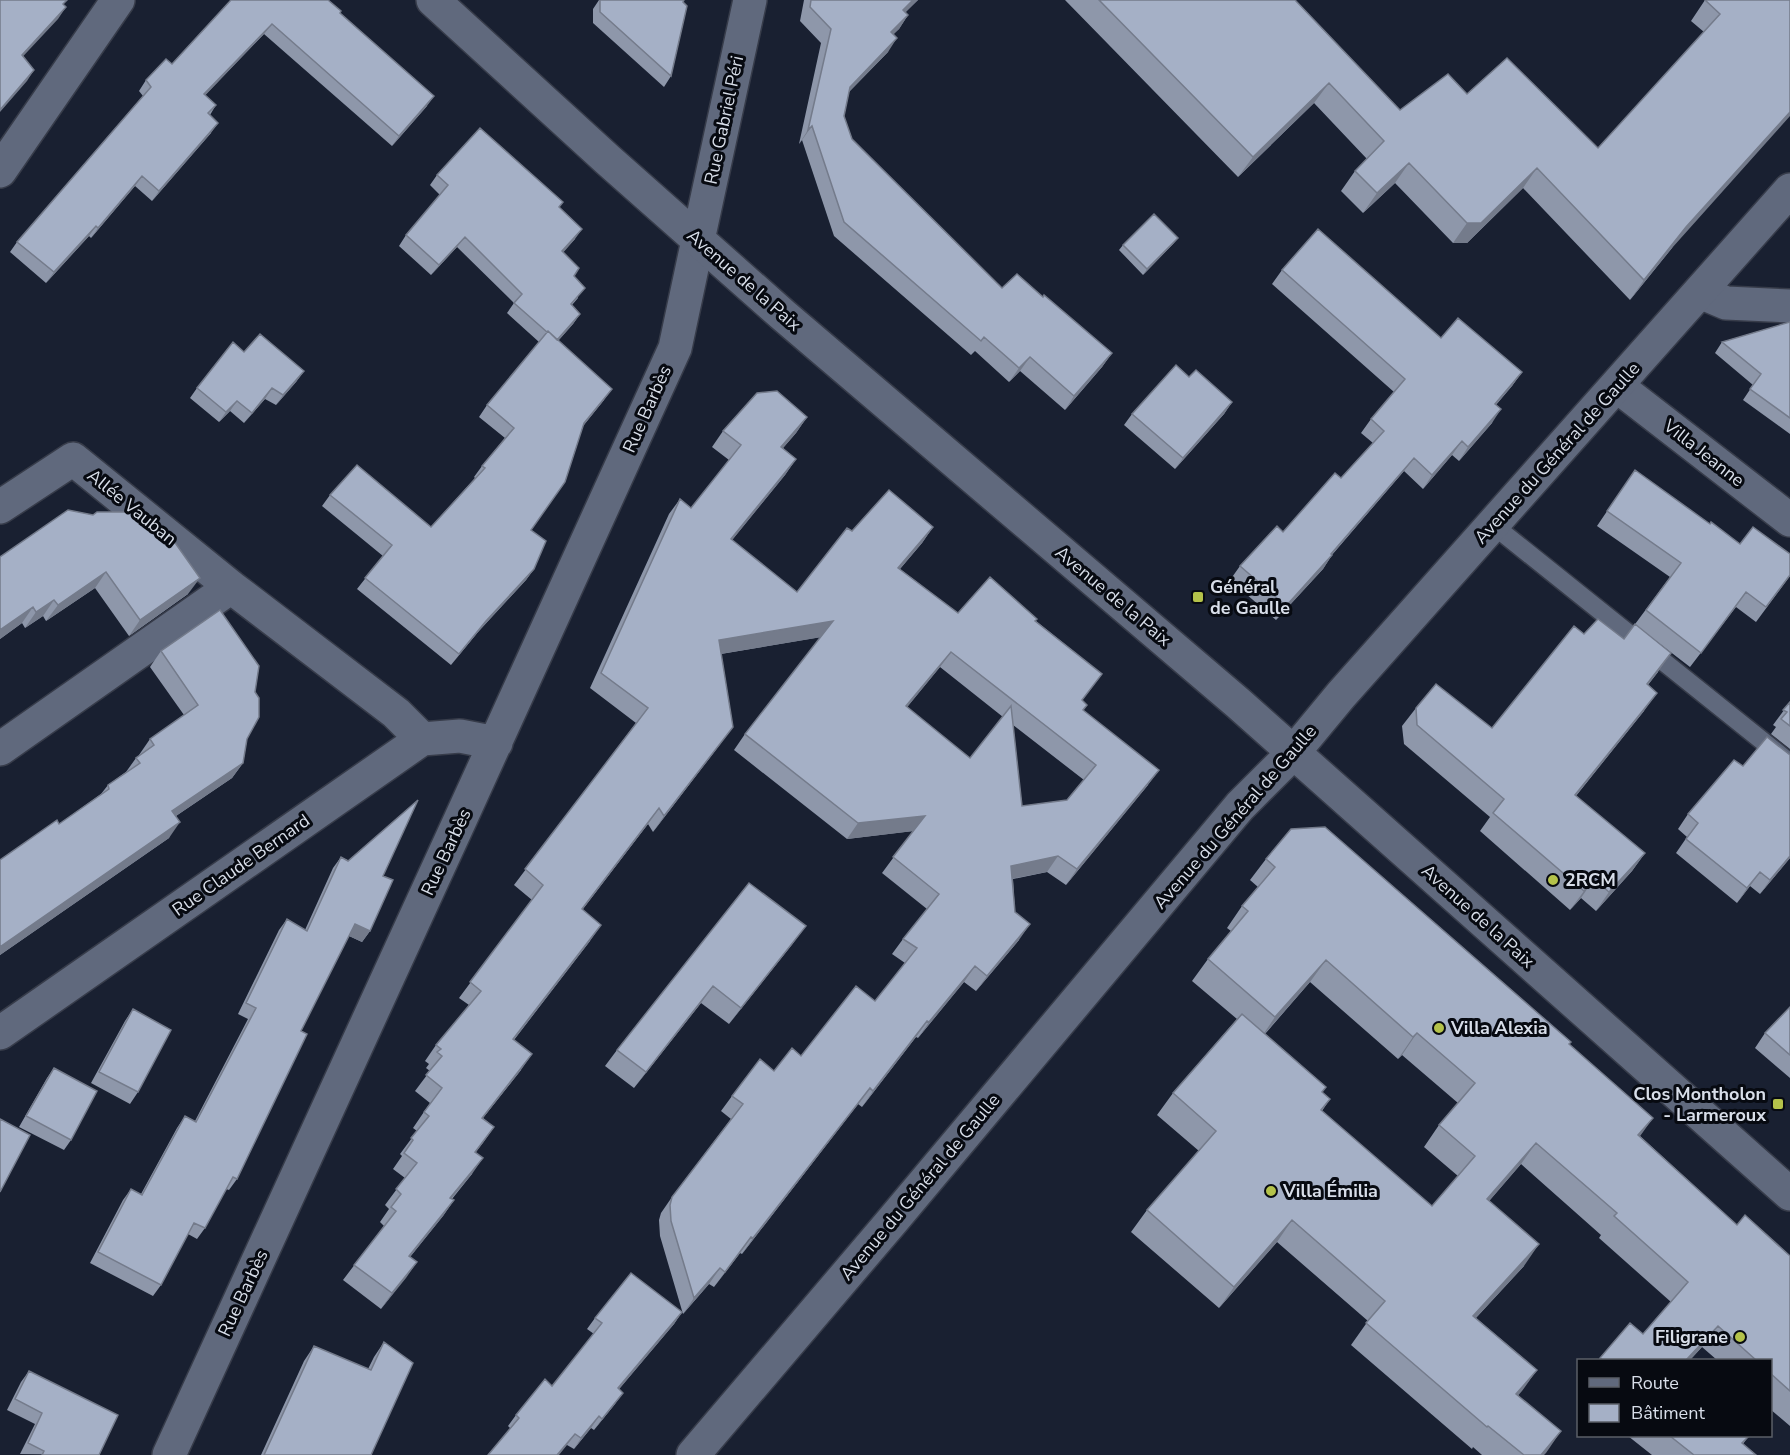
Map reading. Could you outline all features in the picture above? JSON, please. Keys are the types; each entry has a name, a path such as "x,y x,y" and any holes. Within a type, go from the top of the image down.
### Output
{"main road":[{"path":"0,171 118,0"},
{"name":"Avenue de la Paix","path":"434,0 783,315 1330,784 1790,1194"},
{"name":"Rue Gabriel Péri","path":"699,240 750,0"},
{"name":"Avenue du Général de Gaulle","path":"693,1455 1240,806 1293,753 1341,695 1790,190"},
{"name":"Rue Barbès","path":"169,1455 675,348 699,240"},
{"path":"1700,292 1726,303 1790,306"},
{"name":"Villa Jeanne","path":"1617,386 1790,520"},
{"name":"Allée Vauban","path":"0,507 73,459 231,587 396,713 422,739"},
{"path":"0,749 231,587"},
{"path":"422,739 460,736 496,743"},
{"name":"Rue Claude Bernard","path":"0,1033 422,739"}],"lane":[{"path":"1492,525 1790,763"}],"building":[{"path":"0,0 67,0 63,4 66,7 22,55 34,70 0,110"},
{"path":"231,0 328,0 434,96 399,136 272,24 204,94 216,105 208,113 218,123 159,191 142,176 98,228 96,226 54,272 17,242 151,87 146,80 166,59 172,64"},
{"path":"600,0 684,0 687,6 671,76 600,12"},
{"path":"811,0 913,0 903,10 908,15 891,32 897,38 850,87 844,116 852,139 1002,288 1017,274 1112,353 1074,396 1030,357 1019,368 984,337 981,341 844,222 812,126 808,130 831,29 810,7"},
{"path":"1099,0 1295,0 1400,110 1448,74 1467,94 1507,58 1598,148 1720,14 1705,0 1790,0 1790,112 1686,227 1644,280 1537,168 1481,223 1467,223 1409,163 1377,193 1355,171 1384,141 1329,83 1253,157"},
{"path":"480,128 563,202 559,207 582,229 562,251 579,268 574,276 585,288 571,304 580,314 557,340 514,303 522,294 465,237 439,265 406,235 448,185 437,175"},
{"path":"1154,214 1178,238 1147,269 1123,245"},
{"path":"1318,229 1441,338 1458,318 1522,372 1495,404 1501,409 1468,447 1462,441 1432,475 1414,458 1286,606 1240,566 1277,526 1283,532 1335,473 1341,478 1384,431 1371,419 1405,379 1282,270"},
{"path":"1790,322 1790,418 1750,389 1761,374 1722,342"},
{"path":"548,331 612,389 584,423 565,482 531,530 546,541 534,569 459,654 365,578 392,545 330,495 357,465 431,527 485,468 482,466 514,428 487,405"},
{"path":"260,334 304,371 283,395 272,388 252,413 237,401 226,412 197,388 233,342 244,352"},
{"path":"1176,365 1189,377 1196,370 1232,402 1183,458 1132,414"},
{"path":"777,391 807,417 781,447 796,459 731,539 797,592 847,528 852,531 889,490 933,527 898,568 958,613 990,577 1037,619 1035,621 1102,674 1082,700 1087,705 1083,710 1159,770 1077,869 1058,856 1011,866 1015,912 1030,924 987,976 975,966 929,1022 927,1021 873,1091 870,1088 725,1272 720,1268 694,1298 671,1221 670,1205 672,1197 743,1104 732,1096 760,1059 774,1071 792,1048 801,1056 856,986 875,1001 917,948 903,939 939,894 893,857 925,816 858,823 745,734 833,621 719,640 733,727 664,816 659,808 582,909 601,925 513,1039 532,1054 482,1118 494,1127 475,1152 483,1158 450,1198 454,1200 409,1256 417,1262 392,1293 354,1265 396,1211 391,1207 401,1194 396,1189 417,1163 404,1153 413,1140 411,1138 429,1116 424,1112 442,1088 426,1075 442,1056 437,1052 441,1049 436,1045 481,991 470,982 543,885 525,869 648,708 601,673 680,499 691,508 741,445 723,431 757,393","holes":["951,652 1096,765 1067,800 1022,806 1011,706 970,758 906,706"]},
{"path":"1635,470 1740,544 1753,527 1790,554 1790,575 1766,607 1746,592 1701,653 1646,610 1681,563 1607,511"},
{"path":"68,510 93,515 97,512 131,512 139,524 158,527 171,537 200,578 140,620 106,572 58,605 54,600 36,612 33,607 0,630 0,557"},
{"path":"220,610 259,666 255,692 259,698 259,717 247,739 243,763 172,811 180,822 0,947 0,860 57,820 59,824 109,789 108,785 140,763 136,758 154,745 150,739 198,705 161,651"},
{"path":"1598,619 1624,639 1635,624 1671,653 1647,684 1657,693 1575,795 1645,853 1609,892 1594,879 1584,891 1493,813 1504,799 1417,725 1416,708 1436,684 1492,728 1574,626 1584,634"},
{"path":"1790,702 1790,726 1781,719 1787,712 1783,710"},
{"path":"1767,737 1790,755 1790,856 1770,880 1760,872 1747,888 1686,839 1698,823 1688,814 1734,760 1743,766"},
{"path":"418,800 383,876 393,880 370,931 355,924 301,1031 307,1034 237,1179 233,1177 205,1228 194,1223 161,1285 98,1252 131,1189 142,1195 185,1116 196,1122 256,1008 246,1003 287,919 307,931 341,857 348,861"},
{"path":"1325,827 1571,1042 1569,1044 1653,1118 1638,1135 1737,1225 1745,1215 1790,1256 1790,1391 1772,1375 1772,1359 1755,1359 1718,1326 1687,1359 1600,1358 1630,1323 1643,1334 1688,1282 1614,1216 1617,1213 1536,1143 1487,1199 1539,1244 1473,1316 1537,1370 1516,1394 1561,1431 1541,1455 1524,1455 1487,1427 1366,1323 1385,1301 1292,1220 1234,1287 1147,1210 1216,1131 1173,1093 1242,1014 1326,1087 1322,1092 1330,1099 1321,1110 1432,1206 1475,1156 1439,1125 1475,1083 1417,1033 1413,1037 1326,960 1275,1017 1208,959 1248,911 1242,906 1275,867 1266,859 1291,829"},
{"path":"749,883 806,926 741,1008 713,986 646,1072 617,1050"},
{"path":"1790,1007 1790,1055 1765,1033"},
{"path":"133,1009 171,1030 138,1092 99,1072"},
{"path":"54,1068 97,1091 71,1140 26,1116"},
{"path":"0,1119 30,1135 0,1192"},
{"path":"631,1273 682,1312 618,1388 623,1393 602,1419 599,1416 581,1438 575,1434 557,1455 488,1455 519,1418 516,1415 545,1379 552,1386 602,1323 595,1318"},
{"path":"384,1342 413,1363 371,1455 264,1455 314,1346 371,1370"},
{"path":"29,1371 118,1415 99,1455 42,1455 44,1451 28,1443 42,1413 15,1399"},
{"path":"1671,1437 1748,1437 1742,1443 1756,1455 1694,1455"}],"place":[{"name":"Général de Gaulle","path":"1198,597"},
{"name":"2RCM","path":"1553,880"},
{"name":"Villa Alexia","path":"1439,1028"},
{"name":"Clos Montholon - Larmeroux","path":"1778,1104"},
{"name":"Villa Émilia","path":"1271,1191"},
{"name":"Filigrane","path":"1740,1337"}]}
